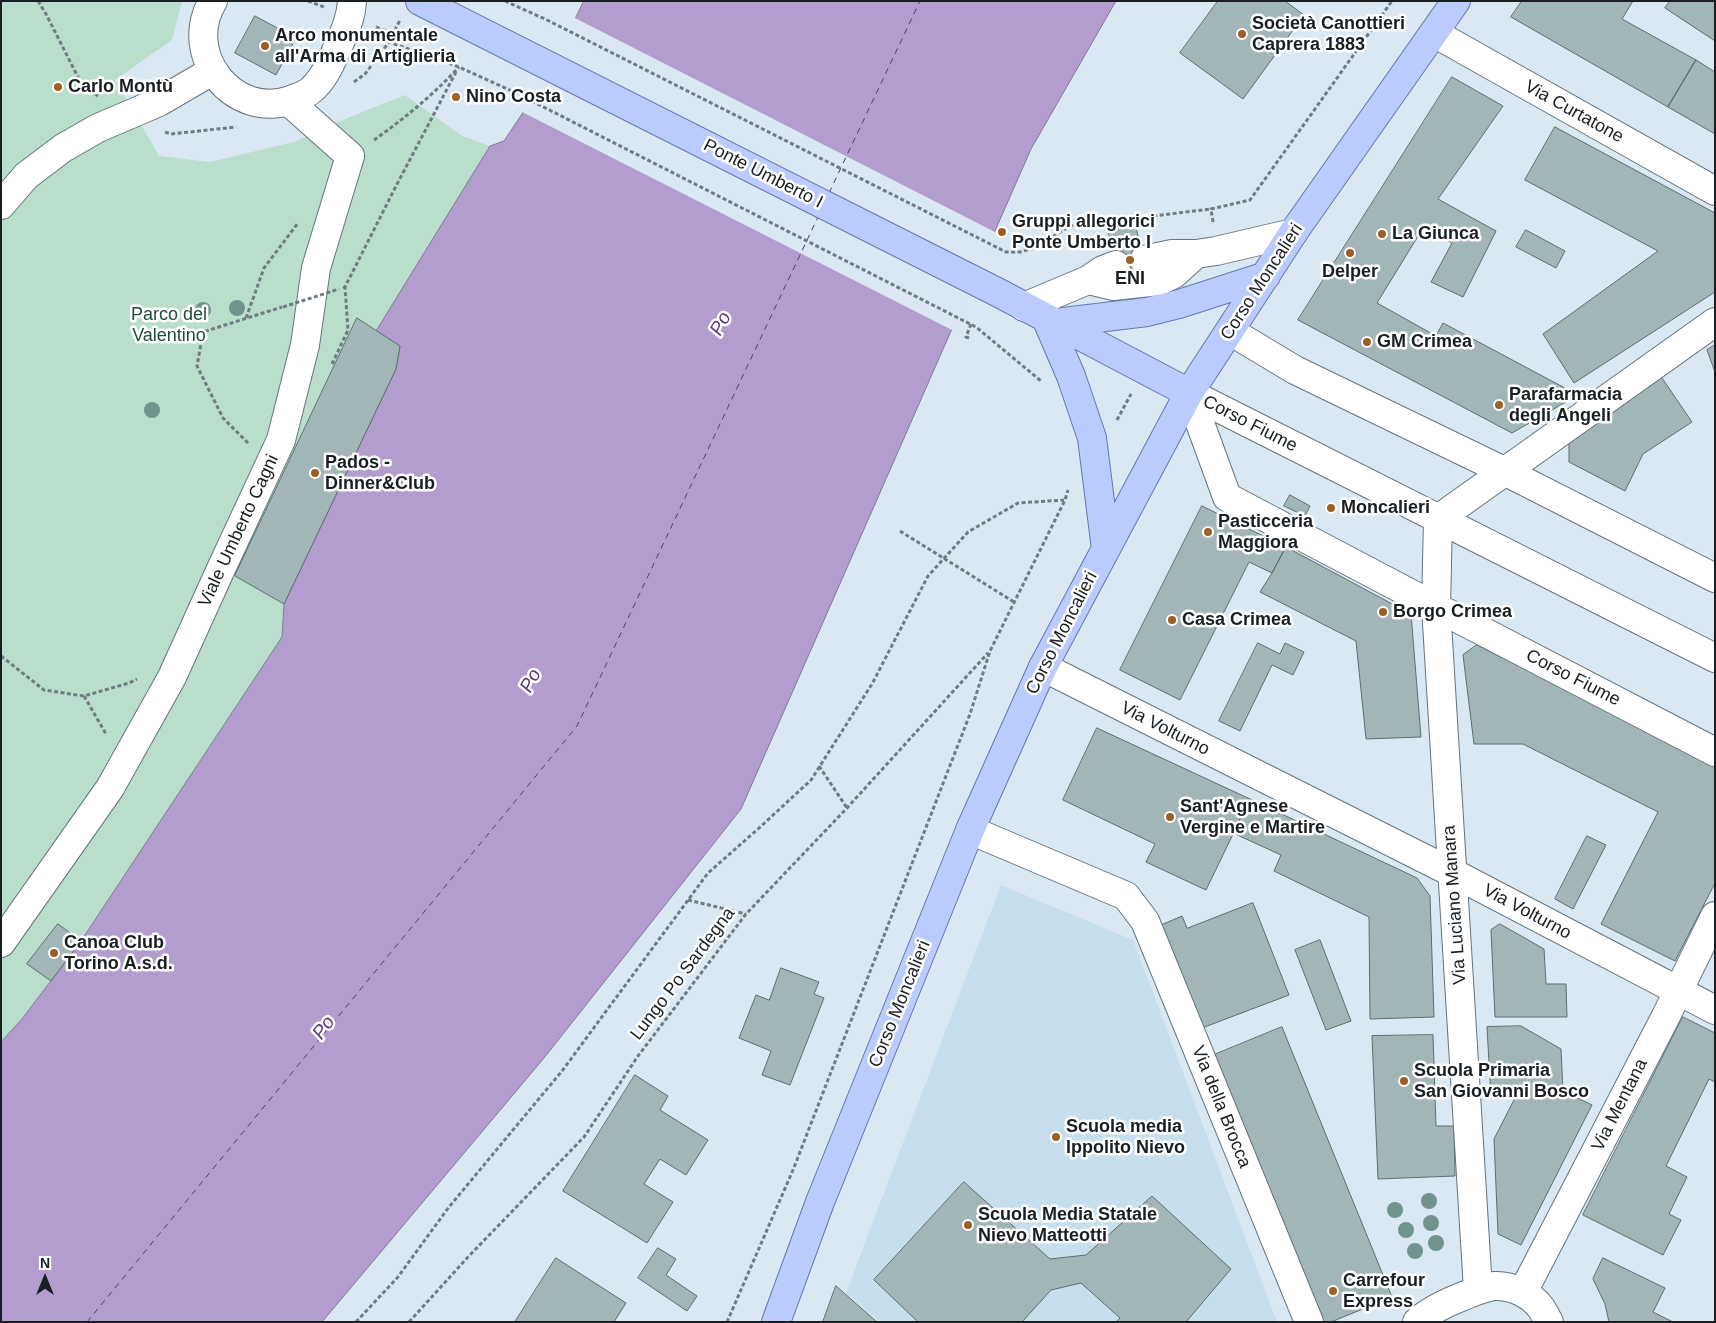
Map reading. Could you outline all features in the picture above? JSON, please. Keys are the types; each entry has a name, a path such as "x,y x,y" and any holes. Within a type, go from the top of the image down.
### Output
{"main road":[{"name":"Ponte Umberto I","path":"420,1 998,292 1189,393"},
{"name":"Corso Moncalieri","path":"776,1322 820,1202 970,830 1043,667 1189,393 1293,233 1456,1"},
{"path":"1106,549 1092,438 1071,376 1042,316 1147,312 1179,304 1266,276"}],"street":[{"path":"213,1 206,15 202,38 204,50 212,71 230,89 248,99 269,103 288,101 311,90 326,71 347,26 352,1"},
{"name":"Via Curtatone","path":"1434,33 1715,191"},
{"path":"1,206 26,176 57,152 98,128 159,102 212,71"},
{"path":"288,101 350,156"},
{"name":"Viale Umberto Cagni","path":"1,943 105,796 124,764 172,677 281,440 305,345 316,268 350,156"},
{"path":"1144,260 1172,254 1206,252 1293,233"},
{"path":"1088,280 1114,286 1159,280 1174,274 1206,252"},
{"path":"1042,316 1088,280 1103,270 1116,265"},
{"path":"1438,519 1715,322"},
{"path":"1230,331 1295,370 1506,472 1715,578"},
{"name":"Corso Fiume","path":"1189,393 1715,658"},
{"name":"Corso Fiume","path":"1189,393 1227,497 1715,752"},
{"name":"Via Luciano Manara","path":"1438,519 1436,607 1478,1290"},
{"name":"Via Volturno","path":"1043,667 1453,873 1715,1010"},
{"name":"Via della Brocca","path":"970,830 1126,896 1145,921 1309,1322"},
{"name":"Via Mentana","path":"1523,1292 1715,916"},
{"path":"1417,1322 1424,1316 1447,1304 1478,1290 1494,1286 1507,1287 1523,1292 1541,1308 1549,1322"}],"path":[{"path":"38,1 82,85 101,98"},
{"path":"506,1 1006,252 1020,252 1034,248 1070,226 1211,209 1250,200 1392,1"},
{"path":"402,48 459,67 514,92 971,324 1047,386"},
{"path":"350,156 404,119 439,89 459,67"},
{"path":"270,464 223,418 197,366 203,332 345,287 394,188 459,67"},
{"path":"162,132 171,134 245,126"},
{"path":"1206,252 1211,209"},
{"path":"246,318 264,268 302,217"},
{"path":"969,338 966,336 971,324"},
{"path":"1092,438 1109,433 1144,370"},
{"path":"728,1322 796,1161 970,714 990,651 1065,500 1071,483"},
{"path":"356,1322 398,1277 449,1207 562,1071 708,873 811,780 872,684 928,576 968,532 1018,503 1065,500"},
{"path":"900,531 1014,602"},
{"name":"Lungo Po Sardegna","path":"409,1322 468,1257 584,1137 638,1056 746,914 847,808 990,651"},
{"path":"1,656 44,690 84,696 130,684 138,679"},
{"path":"84,696 124,764"},
{"path":"820,766 847,808"},
{"path":"688,900 746,914"}],"shaded area":[{"name":"Scuola media Ippolito Nievo","path":"1001,885 1133,940 1277,1322 880,1322 846,1293"}],"green space":[{"name":"Parco del Valentino","path":"1,1 182,1 172,40 115,80 159,156 210,162 294,142 405,95 462,136 490,146 385,318 235,576 284,604 282,637 81,941 22,1019 1,1042"}],"water":[{"name":"Po","path":"584,1 1116,1 1031,149 741,809 544,1058 322,1322 1,1322 1,1042 22,1019 81,941 282,637 284,604 396,369 400,346 376,331 490,146 504,141 550,72"}],"pier":[{"path":"573,17 997,233 954,331 522,112 547,71"}],"building":[{"name":"Società Canottieri Caprera 1883","path":"1218,1 1285,1 1304,15 1243,99 1180,53"},
{"path":"1522,1 1633,1 1622,19 1696,60 1668,107 1511,17"},
{"path":"1670,1 1715,1 1715,41 1665,8"},
{"name":"Arco monumentale all'Arma di Artiglieria","path":"255,16 296,38 276,75 235,53"},
{"path":"1696,60 1715,72 1715,134 1668,107"},
{"path":"1452,77 1503,106 1438,199 1496,231 1463,297 1431,282 1452,243 1423,228 1377,303 1436,336 1443,323 1578,395 1512,433 1298,320"},
{"path":"1555,127 1715,213 1715,292 1574,383 1543,334 1658,251 1525,180"},
{"path":"1135,224 1140,243 1112,249 1108,231"},
{"path":"1526,230 1565,251 1556,268 1516,247"},
{"path":"1140,243 1147,274 1119,281 1112,249"},
{"name":"Pados - Dinner&Club","path":"357,318 400,346 396,369 284,604 235,576"},
{"path":"1715,345 1715,372 1707,350"},
{"path":"1662,378 1692,422 1643,454 1625,491 1569,462 1569,441"},
{"path":"1290,495 1310,506 1305,516 1284,506"},
{"path":"1202,506 1286,547 1272,573 1249,562 1180,700 1120,670"},
{"path":"1286,547 1411,614 1421,737 1366,739 1356,641 1260,592"},
{"path":"1258,643 1280,654 1285,643 1304,652 1293,675 1272,665 1240,731 1219,721"},
{"path":"1477,645 1715,765 1715,883 1675,961 1601,924 1658,812 1523,744 1474,744 1463,655"},
{"name":"Sant'Agnese Vergine e Martire","path":"1097,728 1250,799 1206,890 1146,862 1155,844 1063,800"},
{"path":"1250,799 1417,878 1430,896 1434,1017 1370,1019 1369,917 1274,871 1281,855 1233,833"},
{"path":"1587,836 1606,845 1573,909 1555,899"},
{"path":"1253,903 1289,995 1202,1028 1161,925 1182,916 1187,928"},
{"name":"Canoa Club Torino A.s.d.","path":"58,924 81,941 51,981 27,964"},
{"path":"1500,924 1544,949 1546,984 1566,984 1567,1017 1495,1017 1491,930"},
{"path":"1320,940 1351,1021 1326,1030 1295,950"},
{"path":"781,968 819,982 814,994 824,998 790,1085 762,1075 771,1051 739,1038 756,995 769,1000"},
{"path":"1683,1017 1715,1033 1715,1082 1709,1079 1666,1166 1687,1177 1669,1214 1681,1220 1663,1255 1583,1215"},
{"path":"1521,1026 1561,1049 1563,1091 1592,1105 1521,1245 1498,1234 1494,1139 1516,1096 1491,1097 1487,1027"},
{"path":"1282,1027 1392,1297 1331,1322 1323,1322 1214,1055"},
{"name":"Scuola Primaria San Giovanni Bosco","path":"1433,1035 1436,1126 1454,1126 1455,1176 1378,1179 1372,1036"},
{"path":"635,1075 668,1096 660,1110 708,1140 686,1175 660,1159 644,1184 673,1202 647,1243 563,1191"},
{"name":"Scuola Media Statale Nievo Matteotti","path":"964,1182 1050,1259 1086,1255 1152,1196 1231,1269 1186,1322 1116,1322 1120,1318 1081,1283 1051,1290 1022,1322 918,1322 874,1280"},
{"path":"658,1248 676,1259 666,1275 697,1296 687,1311 638,1278"},
{"path":"556,1258 626,1303 614,1322 515,1322"},
{"path":"1603,1258 1665,1288 1653,1312 1673,1322 1609,1322 1605,1304 1593,1279"},
{"path":"836,1286 877,1322 823,1322"}],"ferry route":[{"path":"829,193 920,1"},
{"path":"87,1322 577,726 818,217"}],"place":[{"name":"Società Canottieri Caprera 1883","path":"1242,34"},
{"name":"Arco monumentale all'Arma di Artiglieria","path":"265,46"},
{"name":"Carlo Montù","path":"58,87"},
{"name":"Nino Costa","path":"456,97"},
{"name":"Gruppi allegorici Ponte Umberto I","path":"1002,232"},
{"name":"La Giunca","path":"1382,234"},
{"name":"Delper","path":"1350,253"},
{"name":"ENI","path":"1130,260"},
{"name":"GM Crimea","path":"1367,342"},
{"name":"Parafarmacia degli Angeli","path":"1499,405"},
{"name":"Pados - Dinner&Club","path":"315,473"},
{"name":"Moncalieri","path":"1331,508"},
{"name":"Pasticceria Maggiora","path":"1208,532"},
{"name":"Borgo Crimea","path":"1383,612"},
{"name":"Casa Crimea","path":"1172,620"},
{"name":"Sant'Agnese Vergine e Martire","path":"1170,817"},
{"name":"Canoa Club Torino A.s.d.","path":"54,953"},
{"name":"Scuola Primaria San Giovanni Bosco","path":"1404,1081"},
{"name":"Scuola media Ippolito Nievo","path":"1056,1137"},
{"name":"Scuola Media Statale Nievo Matteotti","path":"968,1225"},
{"name":"Carrefour Express","path":"1333,1291"}]}
